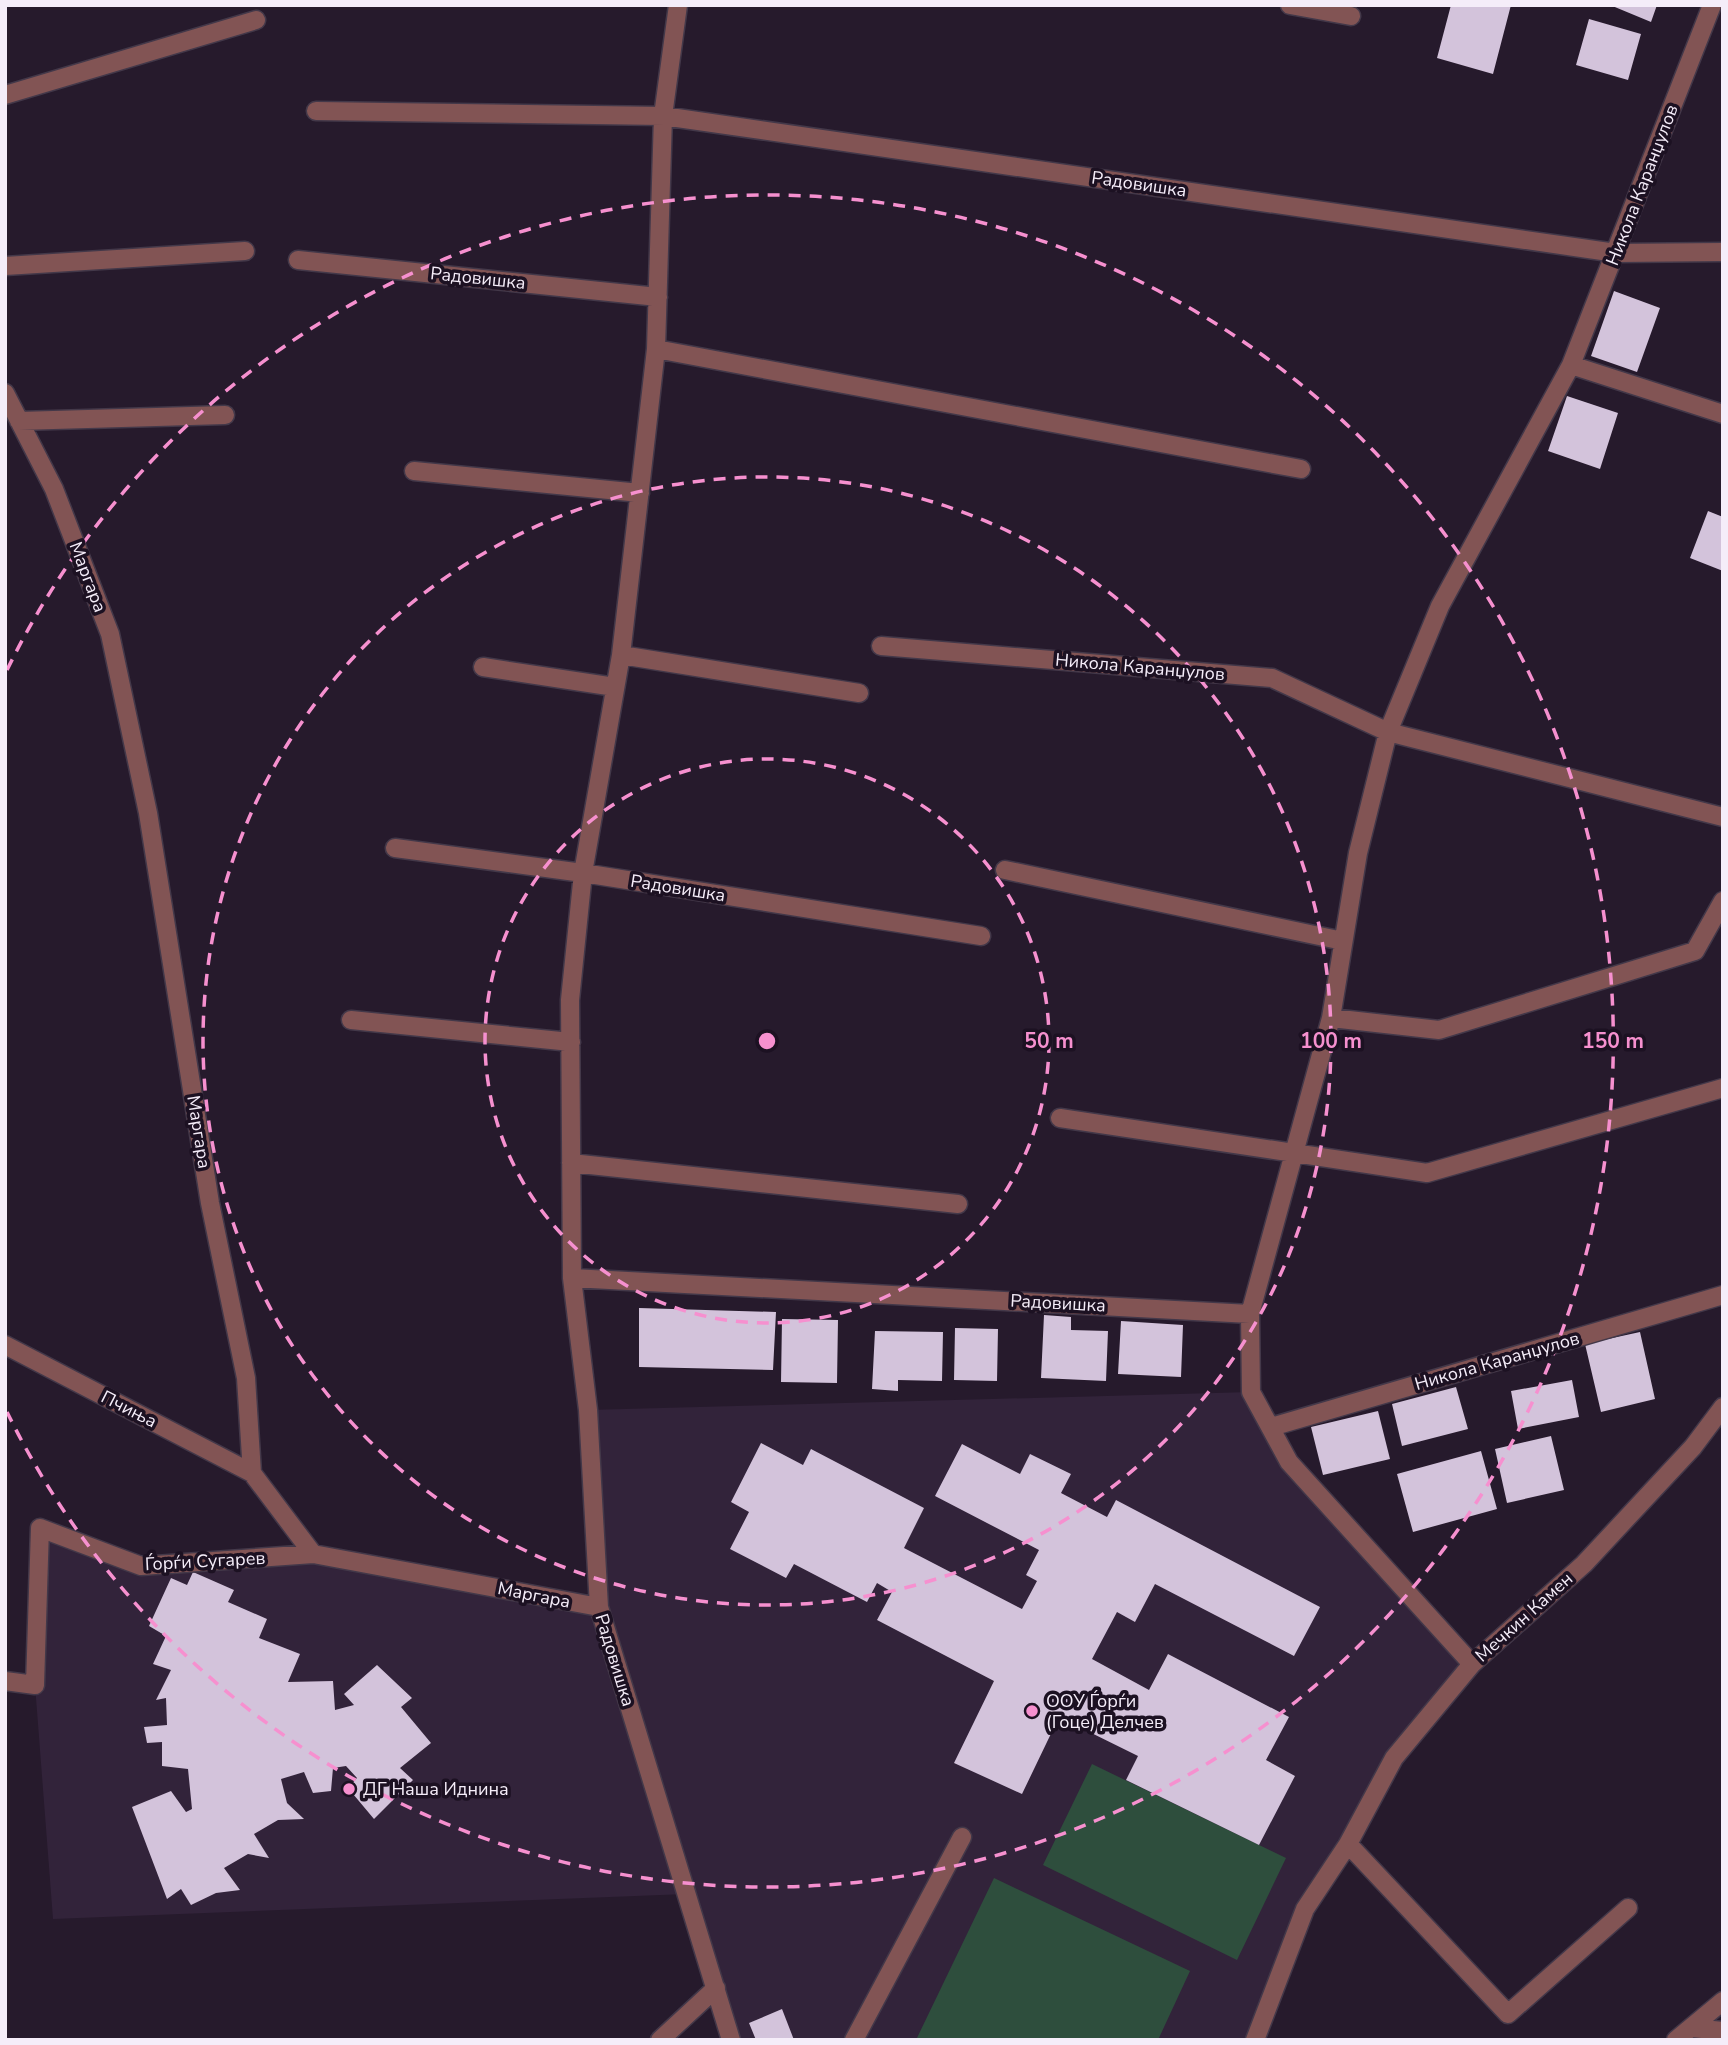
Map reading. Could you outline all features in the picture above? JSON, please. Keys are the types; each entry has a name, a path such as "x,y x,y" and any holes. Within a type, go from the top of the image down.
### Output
{"street":[{"name":"Радовишка","path":"678,5 663,116 656,349 621,655 583,873 570,1000 572,1278 588,1410 599,1607 731,2040"},
{"path":"1290,5 1352,16"},
{"name":"Никола Каранџулов","path":"1472,1664 1289,1462 1251,1392 1250,1314 1331,1018 1358,853 1388,732 1440,606 1571,365 1712,5"},
{"path":"5,94 256,20"},
{"name":"Радовишка","path":"316,111 663,116 1616,253 1723,251"},
{"path":"5,266 245,251"},
{"name":"Радовишка","path":"298,260 658,297"},
{"path":"656,349 1301,469"},
{"path":"1571,365 1723,414"},
{"name":"Маргара","path":"5,393 54,489 110,634 148,813 210,1203 246,1378 252,1472"},
{"path":"19,421 225,415"},
{"path":"414,471 640,493"},
{"name":"Никола Каранџулов","path":"881,646 1272,678 1388,732 1723,817"},
{"path":"621,655 859,693"},
{"path":"483,667 615,687"},
{"name":"Радовишка","path":"395,848 583,873 981,936"},
{"path":"1005,870 1343,941"},
{"path":"1331,1018 1438,1030 1695,951 1723,901"},
{"path":"351,1020 571,1042"},
{"path":"1060,1118 1427,1173 1723,1088"},
{"path":"571,1163 958,1204"},
{"name":"Радовишка","path":"572,1278 1250,1314"},
{"name":"Никола Каранџулов","path":"1271,1427 1723,1296"},
{"name":"Пчиња","path":"5,1345 252,1472"},
{"name":"Мечкин Камен","path":"1255,2040 1305,1909 1348,1844 1394,1758 1472,1664 1584,1564 1692,1447 1723,1407"},
{"path":"252,1472 313,1553"},
{"name":"Ѓорѓи Сугарев","path":"5,1681 35,1685 40,1528 141,1566 313,1553"},
{"name":"Маргара","path":"313,1553 599,1607"},
{"path":"854,2040 962,1837"},
{"path":"1348,1844 1508,2014 1629,1908"},
{"path":"660,2040 716,1988"},
{"path":"1676,2040 1723,2001"},
{"path":"1692,2028 1723,2031"}],"shaded area":[{"name":"ООУ Ѓорѓи (Гоце) Делчев","path":"1251,1392 1289,1462 1472,1664 1394,1758 1305,1908 1250,2040 731,2040 686,1894 53,1919 35,1685 40,1528 141,1566 313,1554 598,1607 588,1410"}],"green space":[{"path":"1092,1764 1286,1858 1237,1960 1043,1865"},
{"path":"994,1878 1190,1971 1158,2040 916,2040"}],"building":[{"path":"1451,5 1511,5 1493,74 1437,58"},
{"path":"1610,5 1657,5 1651,22"},
{"path":"1589,19 1641,34 1628,80 1576,65"},
{"path":"1614,291 1660,308 1637,372 1591,356"},
{"path":"1567,396 1618,413 1600,469 1548,451"},
{"path":"1708,511 1723,517 1723,571 1690,558"},
{"path":"639,1308 776,1312 773,1370 639,1367"},
{"path":"1044,1315 1071,1317 1071,1330 1108,1331 1106,1381 1041,1378"},
{"path":"782,1319 838,1320 837,1383 781,1382"},
{"path":"1121,1321 1183,1325 1181,1377 1118,1374"},
{"path":"955,1328 998,1329 997,1381 954,1380"},
{"path":"875,1331 943,1332 942,1381 898,1380 898,1391 872,1389"},
{"path":"1640,1332 1655,1399 1601,1412 1585,1344"},
{"path":"1572,1380 1579,1417 1518,1429 1511,1391"},
{"path":"1456,1387 1468,1429 1402,1446 1392,1404"},
{"path":"1378,1411 1390,1459 1323,1475 1311,1427"},
{"path":"1551,1436 1564,1490 1507,1503 1495,1449"},
{"path":"761,1443 803,1465 811,1449 924,1508 904,1548 1022,1609 1037,1581 1026,1575 1039,1550 935,1496 962,1444 1020,1474 1030,1454 1071,1474 1061,1493 1107,1517 1116,1500 1320,1607 1294,1656 1155,1584 1135,1622 1117,1612 1092,1659 1149,1690 1168,1654 1289,1717 1266,1760 1295,1776 1259,1845 1126,1780 1138,1756 1059,1717 1022,1794 954,1763 994,1681 877,1620 892,1592 877,1583 867,1602 794,1564 786,1578 730,1549 749,1512 731,1502"},
{"path":"1481,1451 1497,1509 1413,1532 1397,1474"},
{"path":"193,1572 234,1590 228,1602 267,1619 259,1638 300,1654 288,1682 333,1681 335,1710 354,1705 344,1694 377,1665 412,1698 401,1707 431,1743 400,1768 413,1780 374,1819 348,1788 357,1778 346,1766 333,1768 331,1791 313,1793 304,1772 281,1779 287,1803 304,1819 278,1820 254,1834 269,1858 248,1854 224,1868 240,1890 216,1893 191,1905 181,1889 167,1899 132,1807 171,1791 186,1812 192,1809 188,1769 162,1766 162,1742 147,1743 144,1727 167,1725 166,1698 156,1700 171,1670 153,1664 166,1636 149,1626 171,1578 187,1585"},
{"path":"782,2009 794,2040 756,2040 749,2023"}],"place":[{"name":"ООУ Ѓорѓи (Гоце) Делчев","path":"1032,1711"},
{"name":"ДГ Наша Иднина","path":"349,1789"}]}
